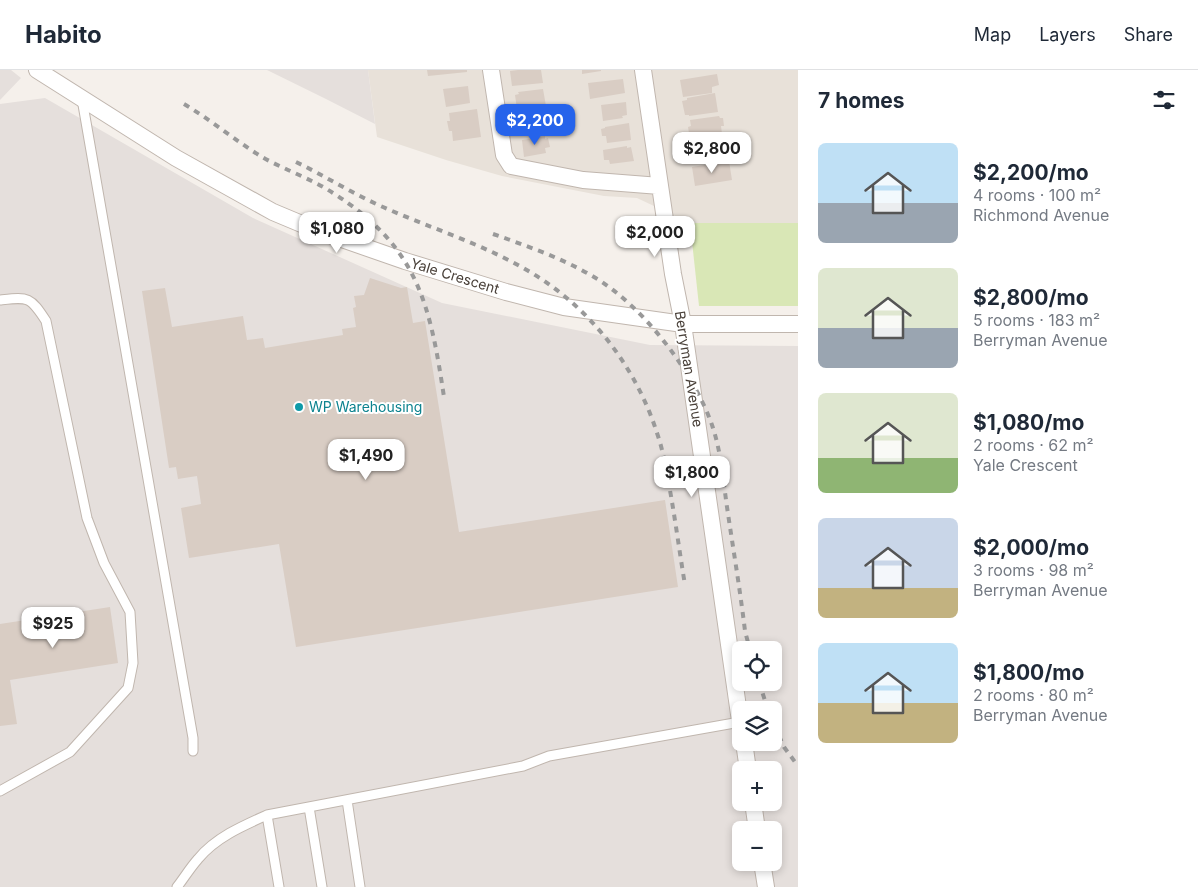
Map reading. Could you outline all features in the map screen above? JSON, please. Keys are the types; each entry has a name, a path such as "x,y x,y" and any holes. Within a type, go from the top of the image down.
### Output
{"street":[{"name":"Yale Crescent","path":"37,70 192,168 273,212 316,230 430,269 564,307 683,324 798,324"},
{"path":"491,70 504,155 511,166 583,180 660,186"},
{"name":"Berryman Avenue","path":"643,70 683,324 738,701"},
{"path":"763,871 766,887"}],"lane":[{"path":"82,100 193,738 193,751"},
{"path":"0,300 22,298 35,304 46,320 87,518 104,563 130,612 133,662 128,688 70,752 0,790"},
{"path":"177,887 199,857 224,837 238,828 267,815 523,766 549,756 732,726"},
{"path":"347,800 360,887"},
{"path":"309,807 322,887"},
{"path":"267,815 279,887"}],"shaded area":[{"path":"0,70 11,70 21,78 0,100"},
{"path":"267,70 368,70 375,124 326,99"},
{"path":"368,70 798,70 798,223 690,223 637,198 604,196 502,176 377,137"},
{"path":"45,98 253,218 442,303 650,345 798,346 798,887 0,887 0,104"}],"green space":[{"path":"690,223 798,223 798,306 699,306"}],"building":[{"path":"427,70 467,70 467,72 428,76"},
{"path":"541,70 543,83 512,86 510,71"},
{"path":"582,70 601,70 601,71 582,74"},
{"path":"717,74 719,85 712,87 712,93 683,97 680,80"},
{"path":"623,79 625,93 590,99 588,83"},
{"path":"468,86 470,103 446,107 443,89"},
{"path":"543,89 546,106 517,109 515,95 519,94 518,92"},
{"path":"715,93 718,112 685,115 682,101 687,100 687,98"},
{"path":"626,102 627,115 622,116 623,118 603,121 601,105"},
{"path":"543,108 545,128 523,131 520,111"},
{"path":"477,109 481,137 453,141 452,131 449,131 447,121 450,121 449,113"},
{"path":"719,116 723,118 722,134 693,138 692,132 689,133 690,120"},
{"path":"629,123 631,140 607,143 606,136 602,136 601,129 605,127"},
{"path":"723,135 724,140 730,139 732,149 693,157 690,139"},
{"path":"545,136 545,139 548,138 550,147 545,148 546,153 524,157 522,140"},
{"path":"627,146 627,148 631,147 634,161 610,164 609,160 604,160 603,150"},
{"path":"729,161 732,180 695,186 692,167"},
{"name":"WP Warehousing","path":"370,278 401,288 407,287 413,323 425,321 459,532 665,500 678,587 296,647 279,544 189,558 181,508 201,504 197,476 178,479 176,467 169,468 142,291 165,288 172,327 243,316 247,340 263,338 265,348 343,335 342,329 356,327 353,308 356,307 354,296 364,295"},
{"path":"110,607 118,663 10,680 17,724 0,726 0,624"}],"railway":[{"path":"184,104 262,157 333,193 362,213 384,235 402,257 415,280 425,306 433,333 444,397"},
{"path":"296,162 372,202 473,243 525,269 548,283 588,318 622,360 648,408 662,448 685,585"},
{"path":"493,234 570,264 612,289 648,322 679,362 703,404 718,445 748,641"},
{"path":"762,691 765,701"},
{"path":"782,743 798,766"}],"place":[{"name":"WP Warehousing","path":"299,407"}]}
